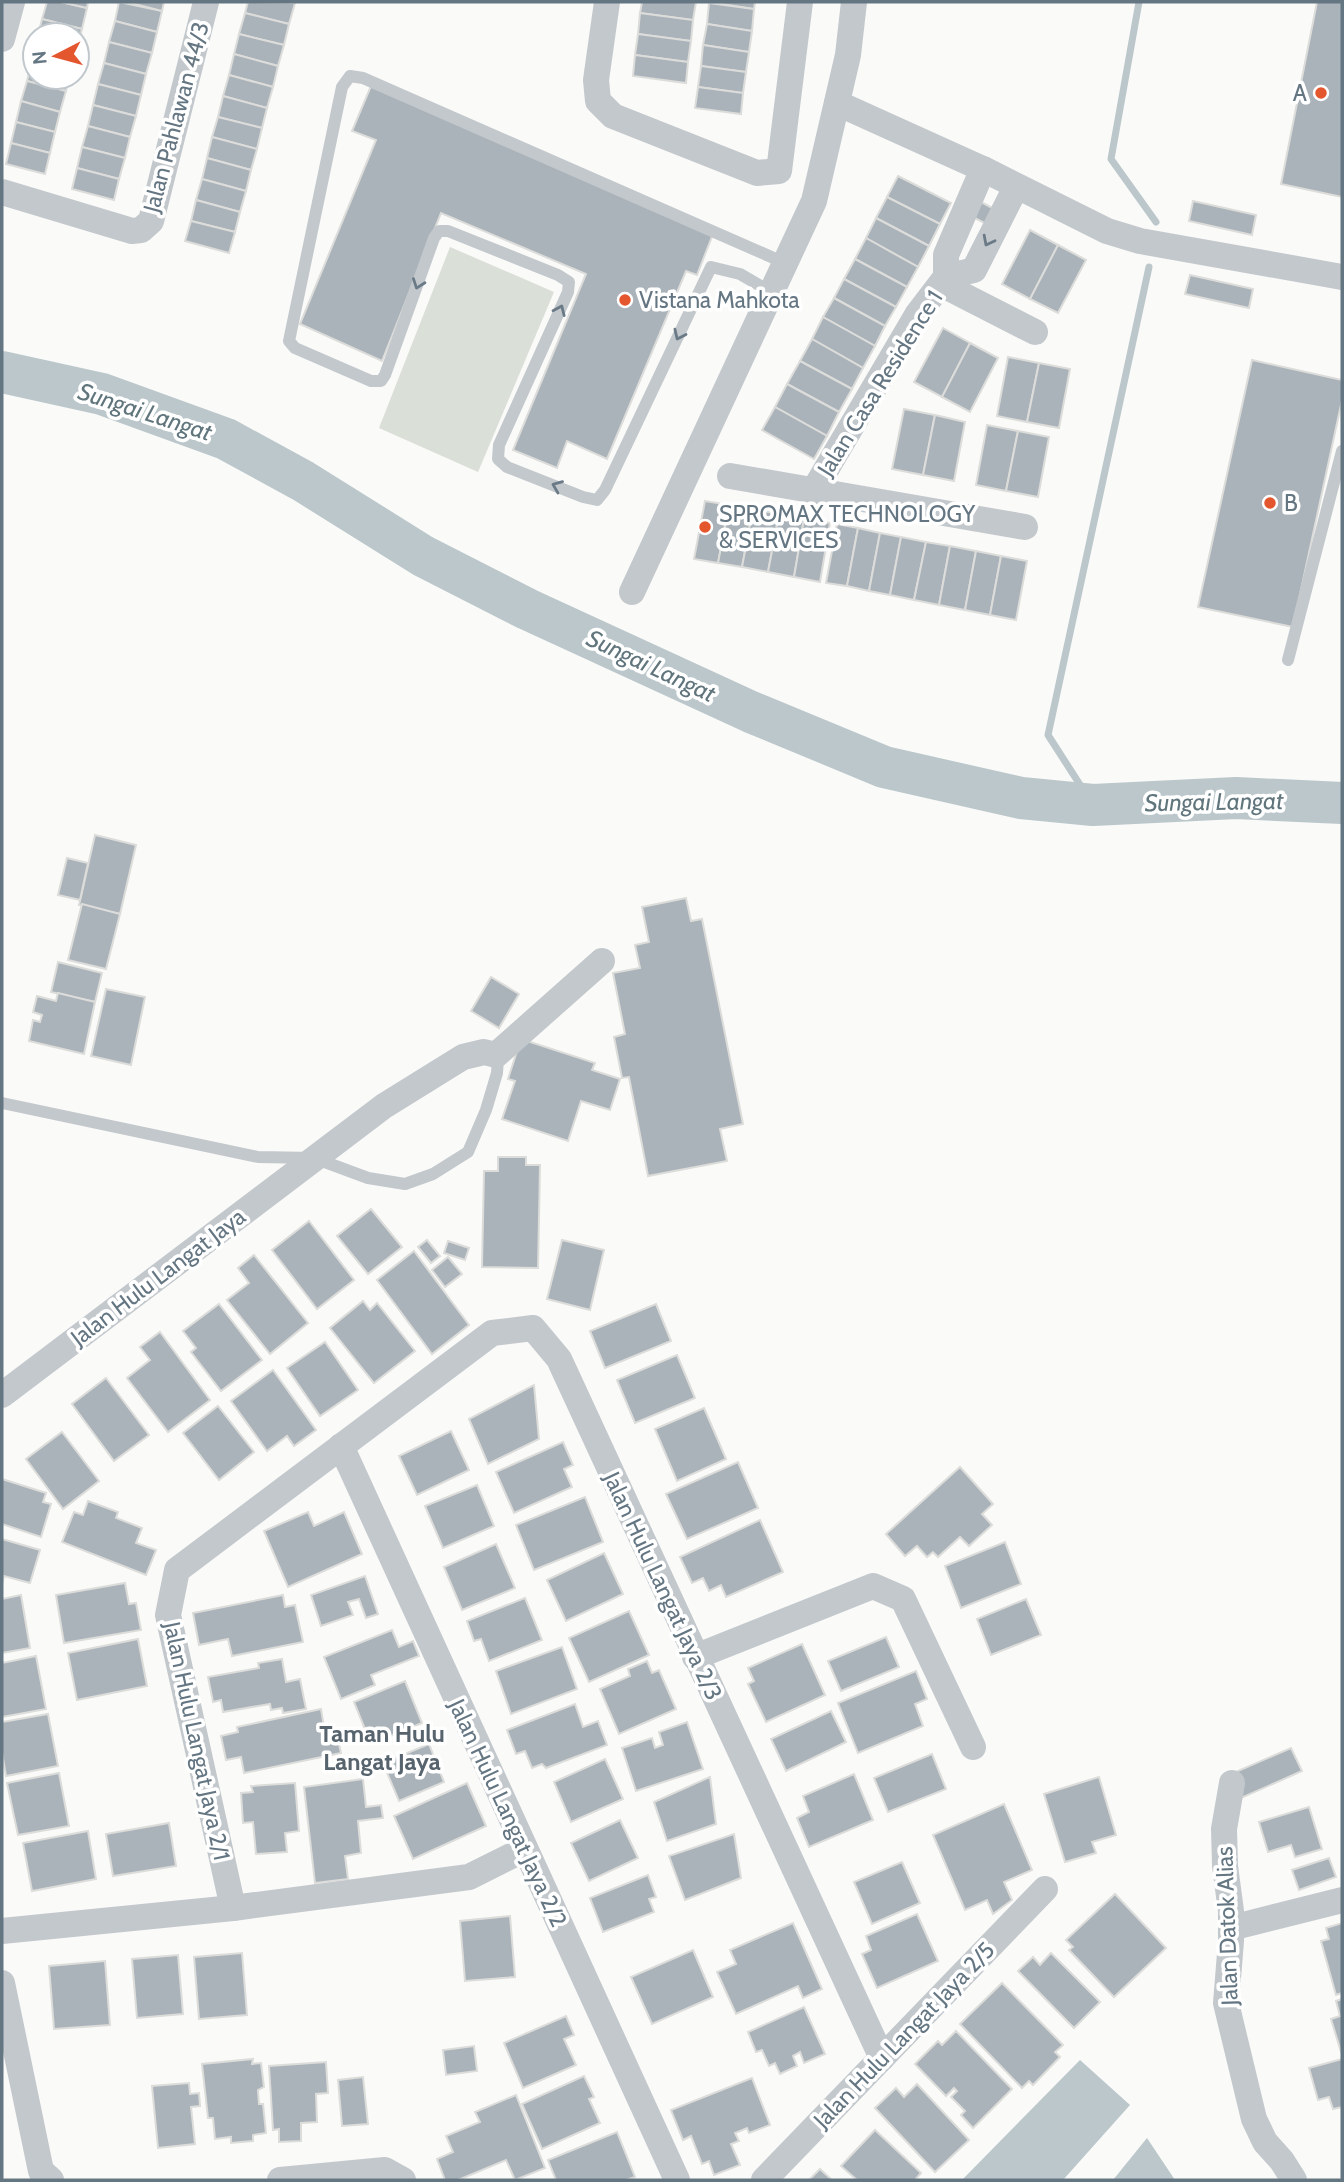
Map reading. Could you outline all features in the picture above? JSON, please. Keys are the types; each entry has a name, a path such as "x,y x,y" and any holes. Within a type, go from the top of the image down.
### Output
{"street":[{"path":"2,39 12,2"},
{"name":"Jalan Pahlawan 44/3","path":"2,192 132,231 141,230 151,221 206,2"},
{"path":"607,2 596,80 598,101 613,116 757,173 779,170 800,2"},
{"path":"632,592 814,201 848,55 854,2"},
{"path":"837,103 983,169 1107,232 1140,241 1342,277"},
{"name":"Jalan Casa Residence 1","path":"944,281 946,255 983,169"},
{"name":"Jalan Casa Residence 1","path":"814,490 918,315 944,281 974,270 1016,187"},
{"path":"944,281 1035,332"},
{"path":"730,476 1025,527"},
{"path":"496,1055 602,961"},
{"name":"Jalan Hulu Langat Jaya","path":"2,1395 384,1106 446,1065 476,1053 490,1052 496,1055"},
{"name":"Jalan Hulu Langat Jaya 2/3","path":"341,1446 492,1333 533,1328 559,1359 882,2058"},
{"name":"Jalan Hulu Langat Jaya 2/2","path":"341,1446 677,2180"},
{"name":"Jalan Hulu Langat Jaya 2/1","path":"233,1908 168,1615 177,1570 341,1446"},
{"path":"695,1657 873,1586 904,1599 973,1747"},
{"name":"Jalan Datok Alias","path":"1232,1783 1224,1829 1231,1928 1226,2003 1254,2119 1265,2142 1294,2180"},
{"path":"2,1931 233,1908 469,1877 525,1849"},
{"name":"Jalan Hulu Langat Jaya 2/5","path":"764,2180 1045,1889"},
{"path":"1231,1928 1342,1900"},
{"path":"2,1983 40,2171 51,2180"},
{"path":"280,2180 385,2171 403,2180"}],"lane":[{"path":"771,292 740,274 711,267 605,490 597,500 507,467 498,459 499,445 568,292 569,282 558,275 448,231 439,231 434,238 381,381 371,381 295,348 289,341 342,87 350,76 363,78 785,263"},
{"path":"1289,660 1342,451"},
{"path":"2,1103 258,1157 314,1158 368,1178 405,1184 433,1174 468,1152 493,1085 496,1055"}],"shaded area":[{"path":"450,247 554,292 478,472 379,428"},
{"path":"1080,2060 1130,2105 1063,2180 962,2180"},
{"path":"1147,2138 1175,2180 1113,2180"}],"building":[{"path":"47,2 87,8 84,21 42,19"},
{"path":"61,2 88,2 87,8"},
{"path":"119,2 162,11 157,32 115,21"},
{"path":"127,2 164,2 162,11"},
{"path":"248,2 295,3 289,24 245,13"},
{"path":"642,2 696,2 693,20 640,13"},
{"path":"709,2 755,2 754,9"},
{"name":"A","path":"1317,2 1342,2 1342,197 1281,184"},
{"path":"709,3 754,9 752,31 707,24"},
{"path":"245,13 289,24 284,45 239,34"},
{"path":"640,13 693,20 691,41 638,34"},
{"path":"115,21 157,32 152,53 109,42"},
{"path":"707,24 752,31 749,52 703,45"},
{"path":"239,34 284,45 278,66 234,54"},
{"path":"638,34 691,41 688,62 635,55"},
{"path":"109,42 152,53 146,74 104,63"},
{"path":"703,45 749,52 746,72 701,66"},
{"path":"234,54 278,66 273,87 229,75"},
{"path":"635,55 688,62 686,83 633,76"},
{"path":"104,63 146,74 141,95 98,84"},
{"path":"701,66 746,72 743,93 698,87"},
{"path":"229,75 273,87 267,108 223,96"},
{"path":"98,84 141,95 136,116 93,105"},
{"name":"Vistana Mahkota","path":"371,86 713,234 697,275 686,271 607,459 567,441 557,468 513,450 586,274 441,213 382,361 300,324 376,140 352,131"},
{"path":"698,87 743,93 741,114 695,108"},
{"path":"24,91 66,91 60,112 21,101"},
{"path":"223,96 267,108 262,128 218,117"},
{"path":"21,101 60,112 55,132 16,122"},
{"path":"93,105 136,116 130,137 88,126"},
{"path":"218,117 262,128 257,149 212,137"},
{"path":"16,122 55,132 50,153 11,143"},
{"path":"88,126 130,137 125,158 82,147"},
{"path":"212,137 257,149 251,170 207,158"},
{"path":"11,143 50,153 45,174 6,164"},
{"path":"82,147 125,158 119,179 77,168"},
{"path":"207,158 251,170 246,191 202,179"},
{"path":"77,168 119,179 114,200 72,189"},
{"path":"898,176 951,203 940,224 887,197"},
{"path":"202,179 246,191 240,212 196,200"},
{"path":"887,197 940,224 929,246 876,218"},
{"path":"196,200 240,212 235,232 191,221"},
{"path":"1193,201 1256,215 1252,235 1189,221"},
{"path":"981,202 996,210 988,225 973,217"},
{"path":"876,218 929,246 918,267 866,238"},
{"path":"191,221 235,232 229,253 185,241"},
{"path":"1030,230 1058,245 1030,299 1002,284"},
{"path":"866,238 918,267 907,287 855,259"},
{"path":"1058,245 1086,260 1058,313 1030,299"},
{"path":"855,259 907,287 896,307 844,279"},
{"path":"1190,275 1253,289 1249,308 1185,294"},
{"path":"844,279 896,307 885,326 834,298"},
{"path":"834,298 885,326 875,346 823,317"},
{"path":"823,317 875,346 863,368 812,339"},
{"path":"943,328 970,343 942,397 914,382"},
{"path":"812,339 863,368 852,389 800,361"},
{"path":"970,343 998,358 970,412 942,397"},
{"path":"1008,357 1039,363 1027,422 997,416"},
{"name":"B","path":"1252,360 1342,380 1342,400 1293,627 1198,607"},
{"path":"800,361 852,389 839,412 787,384"},
{"path":"1039,363 1070,369 1059,428 1027,422"},
{"path":"787,384 839,412 827,436 775,407"},
{"path":"775,407 827,436 814,459 762,430"},
{"path":"904,409 935,415 923,475 892,469"},
{"path":"935,415 965,422 954,481 923,475"},
{"path":"987,425 1018,431 1006,491 976,485"},
{"path":"1018,431 1049,437 1038,497 1006,491"},
{"path":"705,501 729,505 718,563 694,559"},
{"path":"729,505 753,509 742,567 718,563"},
{"path":"753,509 779,514 768,572 742,567"},
{"path":"779,514 804,519 794,577 768,572"},
{"path":"804,519 830,523 820,582 794,577"},
{"path":"837,524 858,528 847,586 826,583"},
{"path":"858,528 880,533 869,591 847,586"},
{"path":"880,533 901,537 890,595 869,591"},
{"path":"901,537 926,542 914,600 890,595"},
{"path":"926,542 950,546 939,605 914,600"},
{"path":"950,546 976,551 965,610 939,605"},
{"path":"976,551 1001,556 990,615 965,610"},
{"path":"1001,556 1027,561 1016,620 990,615"},
{"path":"95,835 136,845 120,914 79,905"},
{"path":"67,858 88,863 80,900 58,895"},
{"path":"686,898 691,921 702,919 743,1124 720,1129 727,1161 648,1176 629,1077 622,1078 614,1037 625,1034 613,973 640,968 635,945 649,942 642,907"},
{"path":"82,904 120,914 106,969 68,960"},
{"path":"58,962 102,973 95,1002 51,992"},
{"path":"491,977 519,994 499,1028 471,1011"},
{"path":"106,989 145,997 131,1065 91,1056"},
{"path":"58,993 95,1002 84,1054 29,1041 33,1020 40,1022 42,1015 33,1012 37,996 56,1001"},
{"path":"521,1039 595,1063 592,1070 620,1079 610,1110 581,1101 568,1141 502,1119 515,1081 508,1079"},
{"path":"498,1157 526,1157 526,1165 540,1165 538,1268 482,1267 484,1171 498,1171"},
{"path":"371,1209 402,1247 368,1274 337,1236"},
{"path":"309,1221 354,1280 317,1309 272,1250"},
{"path":"427,1240 440,1256 431,1263 418,1247"},
{"path":"562,1240 604,1250 590,1310 547,1299"},
{"path":"448,1241 469,1248 465,1260 444,1253"},
{"path":"414,1251 469,1325 432,1354 377,1280"},
{"path":"254,1255 308,1323 270,1354 227,1300 249,1283 238,1268"},
{"path":"448,1257 462,1274 445,1287 432,1270"},
{"path":"363,1301 370,1310 377,1303 415,1351 374,1383 330,1328"},
{"path":"219,1304 262,1360 221,1391 191,1352 196,1348 183,1331"},
{"path":"656,1304 671,1341 605,1368 590,1331"},
{"path":"160,1332 210,1400 168,1432 127,1378 150,1360 140,1347"},
{"path":"325,1342 358,1390 320,1416 287,1368"},
{"path":"677,1355 695,1398 635,1423 617,1380"},
{"path":"273,1370 316,1430 294,1446 287,1436 267,1451 231,1401"},
{"path":"106,1378 149,1435 114,1461 72,1404"},
{"path":"534,1385 539,1439 488,1464 469,1419"},
{"path":"218,1406 254,1452 219,1480 183,1433"},
{"path":"704,1408 726,1459 677,1481 655,1429"},
{"path":"451,1431 469,1470 417,1495 399,1456"},
{"path":"62,1432 99,1481 63,1509 26,1459"},
{"path":"563,1442 573,1465 564,1469 572,1487 514,1513 496,1472"},
{"path":"738,1462 758,1508 687,1539 666,1494"},
{"path":"960,1467 993,1504 982,1514 992,1525 969,1546 960,1537 938,1557 933,1552 927,1557 917,1546 905,1556 886,1534"},
{"path":"2,1479 46,1493 43,1502 51,1504 41,1537 2,1524"},
{"path":"477,1485 494,1526 443,1548 425,1506"},
{"path":"585,1497 603,1542 534,1570 516,1525"},
{"path":"88,1501 118,1512 116,1518 142,1528 136,1543 156,1550 146,1575 62,1542 74,1512 83,1515"},
{"path":"308,1512 314,1526 344,1512 362,1554 288,1587 264,1531"},
{"path":"760,1520 783,1572 726,1597 721,1585 709,1591 703,1578 692,1583 680,1557"},
{"path":"2,1539 40,1550 30,1583 4,1576 2,1584"},
{"path":"1005,1542 1021,1584 961,1608 945,1566"},
{"path":"496,1544 515,1588 462,1610 444,1567"},
{"path":"604,1553 623,1594 566,1621 547,1580"},
{"path":"365,1576 378,1614 366,1618 359,1599 348,1602 353,1615 321,1626 311,1595"},
{"path":"125,1583 129,1604 136,1603 141,1630 64,1643 56,1595"},
{"path":"21,1595 30,1648 2,1653 2,1599"},
{"path":"283,1595 285,1607 295,1605 303,1642 232,1656 228,1639 199,1645 193,1613"},
{"path":"525,1598 542,1640 489,1661 481,1639 474,1641 467,1621"},
{"path":"1026,1599 1041,1635 991,1655 977,1619"},
{"path":"629,1611 649,1655 589,1682 569,1638"},
{"path":"392,1630 399,1647 413,1641 419,1656 371,1675 375,1685 341,1699 324,1657"},
{"path":"886,1637 899,1667 841,1691 828,1661"},
{"path":"138,1639 147,1686 77,1700 68,1653"},
{"path":"802,1644 825,1695 766,1722 748,1684 754,1681 748,1668"},
{"path":"562,1647 577,1689 511,1714 496,1671"},
{"path":"36,1656 46,1709 2,1717 2,1663"},
{"path":"282,1659 286,1682 300,1679 306,1709 283,1713 282,1708 271,1710 270,1704 223,1712 221,1700 213,1702 208,1677 259,1668 258,1663"},
{"path":"647,1661 652,1673 659,1670 676,1709 619,1734 600,1689 630,1676 628,1669"},
{"path":"916,1671 927,1699 915,1704 923,1726 858,1753 838,1703"},
{"path":"405,1681 422,1723 371,1744 354,1702"},
{"path":"575,1704 583,1727 598,1721 607,1745 546,1768 542,1764 532,1768 525,1751 516,1754 507,1730"},
{"path":"321,1709 325,1733 336,1731 341,1753 244,1773 241,1757 226,1760 221,1736 238,1732 237,1727"},
{"path":"831,1711 846,1742 786,1771 771,1739"},
{"path":"48,1714 58,1766 6,1776 2,1752 2,1722"},
{"path":"687,1722 703,1769 636,1791 622,1748 652,1738 655,1748 663,1745 659,1732"},
{"path":"429,1744 444,1782 399,1801 383,1763"},
{"path":"1291,1748 1302,1771 1241,1798 1231,1774"},
{"path":"932,1754 946,1789 888,1812 874,1778"},
{"path":"605,1759 623,1799 571,1822 554,1782"},
{"path":"59,1773 69,1826 18,1835 7,1783"},
{"path":"854,1774 873,1820 809,1847 797,1818 809,1812 803,1796"},
{"path":"710,1777 716,1824 667,1841 654,1802"},
{"path":"1099,1777 1116,1835 1092,1842 1096,1853 1065,1862 1044,1794"},
{"path":"363,1779 366,1807 381,1805 383,1818 358,1821 361,1853 345,1856 348,1879 315,1883 304,1787"},
{"path":"295,1783 299,1831 285,1833 287,1852 256,1854 253,1822 243,1823 241,1793 253,1792 251,1786"},
{"path":"467,1783 486,1826 413,1859 394,1816"},
{"path":"1004,1804 1032,1870 1004,1882 1012,1900 993,1914 987,1900 965,1910 933,1835"},
{"path":"1309,1807 1322,1849 1295,1857 1291,1845 1268,1852 1259,1822"},
{"path":"620,1820 638,1858 589,1881 571,1843"},
{"path":"169,1823 176,1866 113,1876 106,1834"},
{"path":"88,1831 96,1879 32,1891 23,1843"},
{"path":"734,1834 741,1878 685,1900 669,1856"},
{"path":"1329,1858 1336,1877 1299,1890 1292,1870"},
{"path":"902,1862 920,1903 872,1924 854,1882"},
{"path":"648,1875 656,1897 649,1899 654,1912 603,1932 590,1898"},
{"path":"1115,1894 1166,1948 1114,1997 1069,1950 1073,1947 1066,1940"},
{"path":"917,1914 938,1961 877,1988 862,1954 871,1950 866,1936"},
{"path":"510,1916 515,1977 465,1981 460,1921"},
{"path":"793,1923 822,1989 803,1998 798,1986 736,2014 717,1972 736,1964 730,1950"},
{"path":"1342,1923 1342,1993 1336,1995 1321,1941 1329,1939 1326,1928"},
{"path":"693,1950 713,1997 652,2024 631,1977"},
{"path":"242,1953 247,2015 199,2019 194,1957"},
{"path":"1051,1953 1100,2002 1074,2028 1018,1971 1033,1957 1040,1965"},
{"path":"178,1955 183,2014 137,2018 132,1959"},
{"path":"105,1961 110,2025 54,2029 49,1966"},
{"path":"1002,1983 1063,2045 1055,2052 1060,2057 1033,2085 1029,2081 1022,2088 960,2024"},
{"path":"1342,1999 1341,2052 1331,2019 1340,2016 1336,2001"},
{"path":"804,2007 825,2054 804,2063 800,2052 793,2056 797,2066 780,2074 775,2063 769,2066 762,2050 756,2052 748,2032"},
{"path":"566,2016 574,2035 564,2039 576,2065 523,2088 504,2043"},
{"path":"956,2031 1012,2089 973,2128 961,2115 965,2111 951,2097 957,2091 954,2088 946,2096 915,2064 938,2041 942,2045"},
{"path":"474,2046 477,2071 446,2075 443,2050"},
{"path":"253,2059 252,2064 261,2063 264,2087 258,2090 259,2104 263,2104 266,2133 253,2135 253,2141 231,2143 231,2137 215,2139 213,2118 208,2118 202,2064"},
{"path":"1342,2059 1342,2107 1333,2109 1329,2097 1318,2100 1309,2068"},
{"path":"326,2062 328,2093 316,2094 317,2122 301,2123 301,2141 279,2142 279,2129 273,2130 269,2066"},
{"path":"584,2076 594,2097 589,2099 600,2123 542,2149 522,2104"},
{"path":"363,2077 368,2124 342,2126 338,2080"},
{"path":"752,2078 770,2125 749,2133 747,2128 735,2133 739,2141 731,2144 740,2165 714,2175 709,2161 702,2164 691,2136 683,2140 671,2110"},
{"path":"189,2083 190,2094 199,2093 200,2106 191,2107 195,2144 158,2148 152,2086"},
{"path":"917,2084 969,2140 935,2172 875,2108 896,2088 904,2097"},
{"path":"516,2095 545,2168 515,2180 506,2160 458,2180 445,2180 437,2159 453,2152 446,2136 480,2122 475,2112"},
{"path":"875,2130 921,2173 915,2180 857,2180 841,2166"},
{"path":"617,2132 635,2177 626,2180 556,2180 548,2160"},
{"path":"820,2169 832,2180 809,2180"}],"waterway":[{"path":"1139,2 1111,159 1156,222"},
{"path":"1093,805 1048,735 1149,267"},
{"name":"Sungai Langat","path":"2,372 102,394 226,439 303,481 423,556 527,609 751,712 884,767 1021,798 1093,805 1236,798 1342,803"}],"place":[{"name":"A","path":"1321,93"},
{"name":"Vistana Mahkota","path":"625,300"},
{"name":"B","path":"1270,503"},
{"name":"SPROMAX TECHNOLOGY & SERVICES","path":"705,527"}],"district":[{"name":"Taman Hulu Langat Jaya","path":"382,1748"}]}
